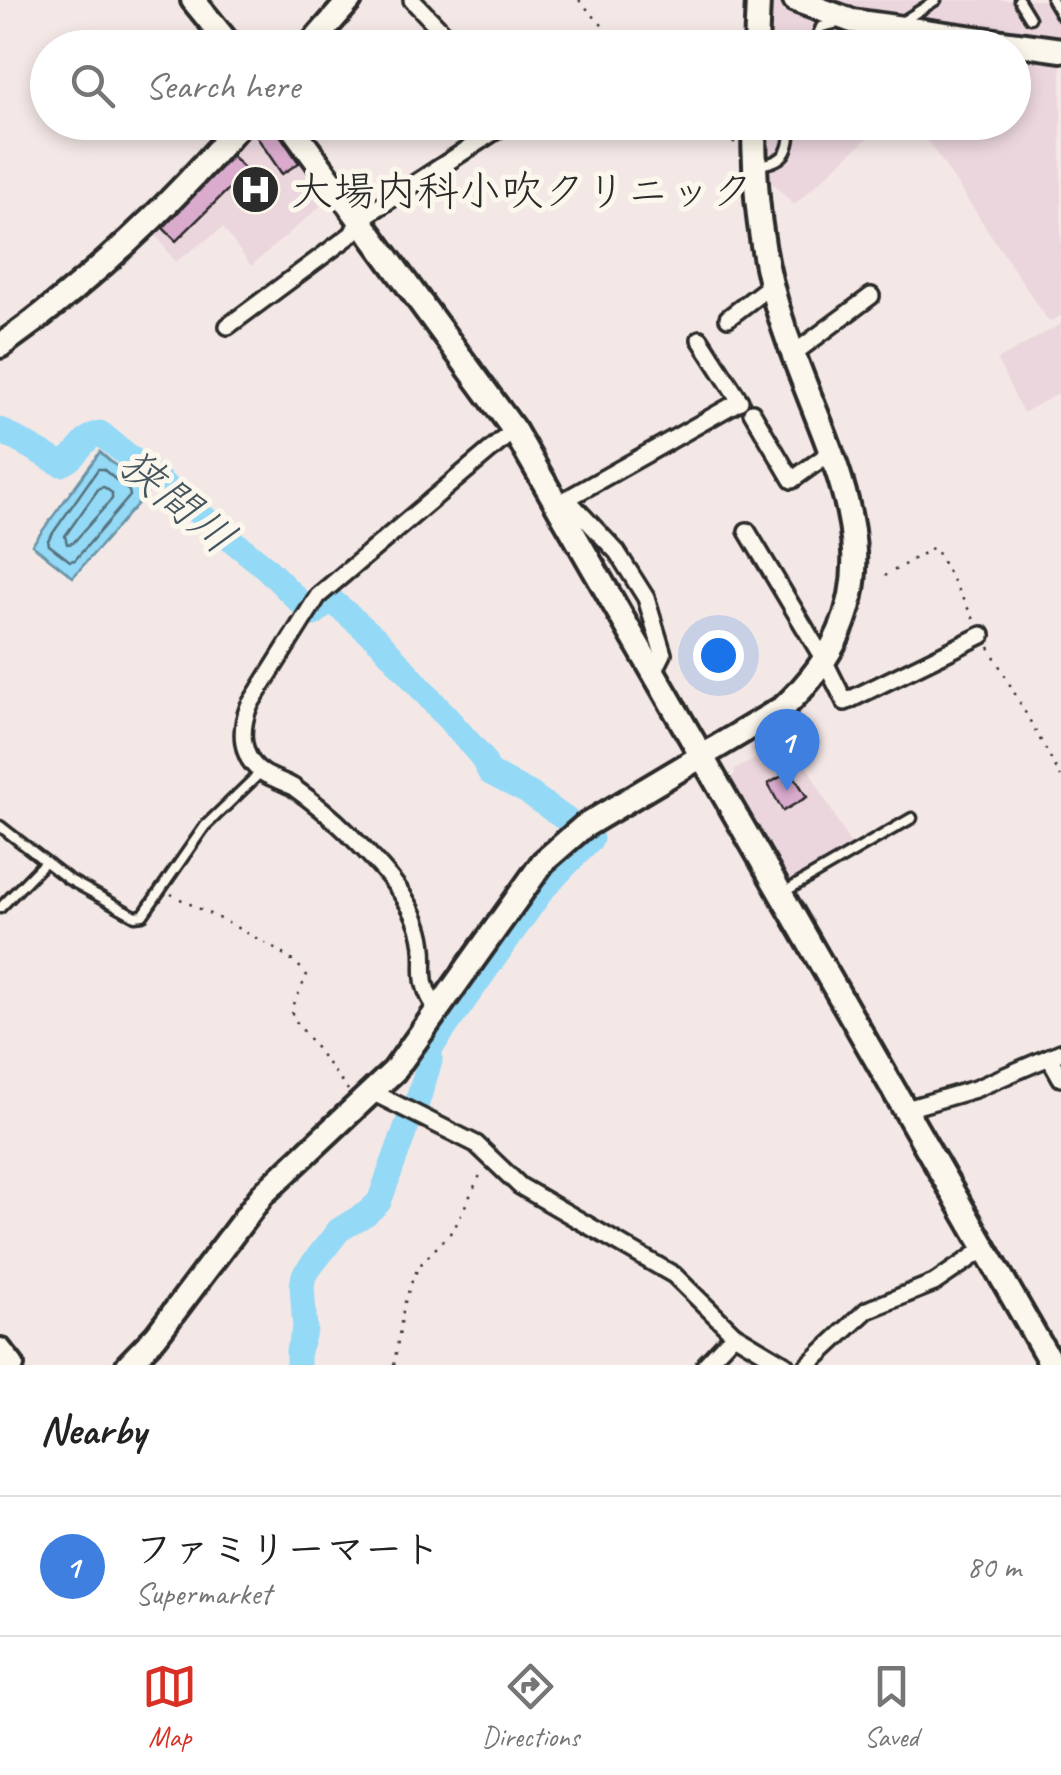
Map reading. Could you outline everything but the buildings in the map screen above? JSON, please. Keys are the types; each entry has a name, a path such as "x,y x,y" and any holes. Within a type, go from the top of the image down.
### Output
{"street":[{"path":"193,0 217,30"},
{"path":"324,30 350,0"},
{"path":"412,0 441,30"},
{"path":"757,30 758,0"},
{"path":"795,0 852,20 923,30"},
{"path":"1031,46 1061,50"},
{"path":"0,346 66,298 225,140"},
{"path":"301,140 514,430 562,502 610,600 1052,1365"},
{"path":"228,326 352,234 359,220 481,140"},
{"path":"128,1365 156,1336 263,1194 367,1099 438,1011 528,882 558,847 583,827 784,708 809,684 824,660 848,608 856,557 851,510 793,354 772,285 757,210 754,140"},
{"path":"728,318 772,285"},
{"path":"793,354 871,296"},
{"path":"562,502 740,401 700,339"},
{"path":"752,412 792,480 831,452"},
{"path":"438,1011 421,981 424,962 420,930 405,898 346,830 290,786 261,772 241,736 242,726 249,706 318,596 514,430"},
{"path":"562,502 617,552 646,598 663,654 653,674"},
{"path":"747,531 845,702 982,635"},
{"path":"610,600 636,582"},
{"path":"903,1110 975,1089 1055,1054 1061,1078"},
{"path":"367,1099 476,1144 520,1186 674,1275 734,1334 786,1365"},
{"path":"812,1363 866,1310 934,1283 984,1249"},
{"path":"705,1365 734,1334"},
{"path":"0,1350 12,1365"}],"lane":[{"path":"895,26 936,0"},
{"path":"1018,0 1030,18"},
{"path":"1052,0 1061,16"},
{"path":"819,30 852,20"},
{"path":"754,162 772,164 787,155 789,140"},
{"path":"0,826 44,863 135,916 143,915 205,826 261,772"},
{"path":"780,894 912,818"},
{"path":"0,908 44,863"}],"path":[{"path":"579,0 607,30"},
{"path":"729,140 754,162"},
{"path":"161,889 274,948 303,969 306,976 292,1006 292,1016 367,1099"},
{"path":"394,1365 404,1305 413,1278 454,1229 490,1156"}],"shaded area":[{"path":"771,0 1061,0 1061,316 1049,322 927,140 1031,140 1031,30 770,30"},
{"name":"大場内科小吹クリニック","path":"237,140 286,140 329,199 251,266 223,228 175,262 151,228 237,145"},
{"path":"767,140 865,140 794,205 767,178"},
{"path":"1061,324 1061,392 1023,413 997,360"},
{"path":"773,734 783,746 793,741 852,847 785,883 729,782 734,770 756,759 750,748"}],"water":[{"path":"100,452 147,493 73,577 32,545"}],"waterway":[{"name":"狭間川","path":"0,430 61,464 100,433 265,567 302,604"},
{"name":"狭間川","path":"314,614 330,599 380,642 481,756 490,773 529,793 568,821"},
{"name":"狭間川","path":"416,1106 430,1049 543,889 591,839 586,836"},
{"name":"狭間川","path":"298,1365 305,1329 304,1275 339,1230 379,1202 408,1122"}],"place":[{"name":"大場内科小吹クリニック","path":"256,190"},
{"name":"ファミリーマート","path":"787,791"}]}
